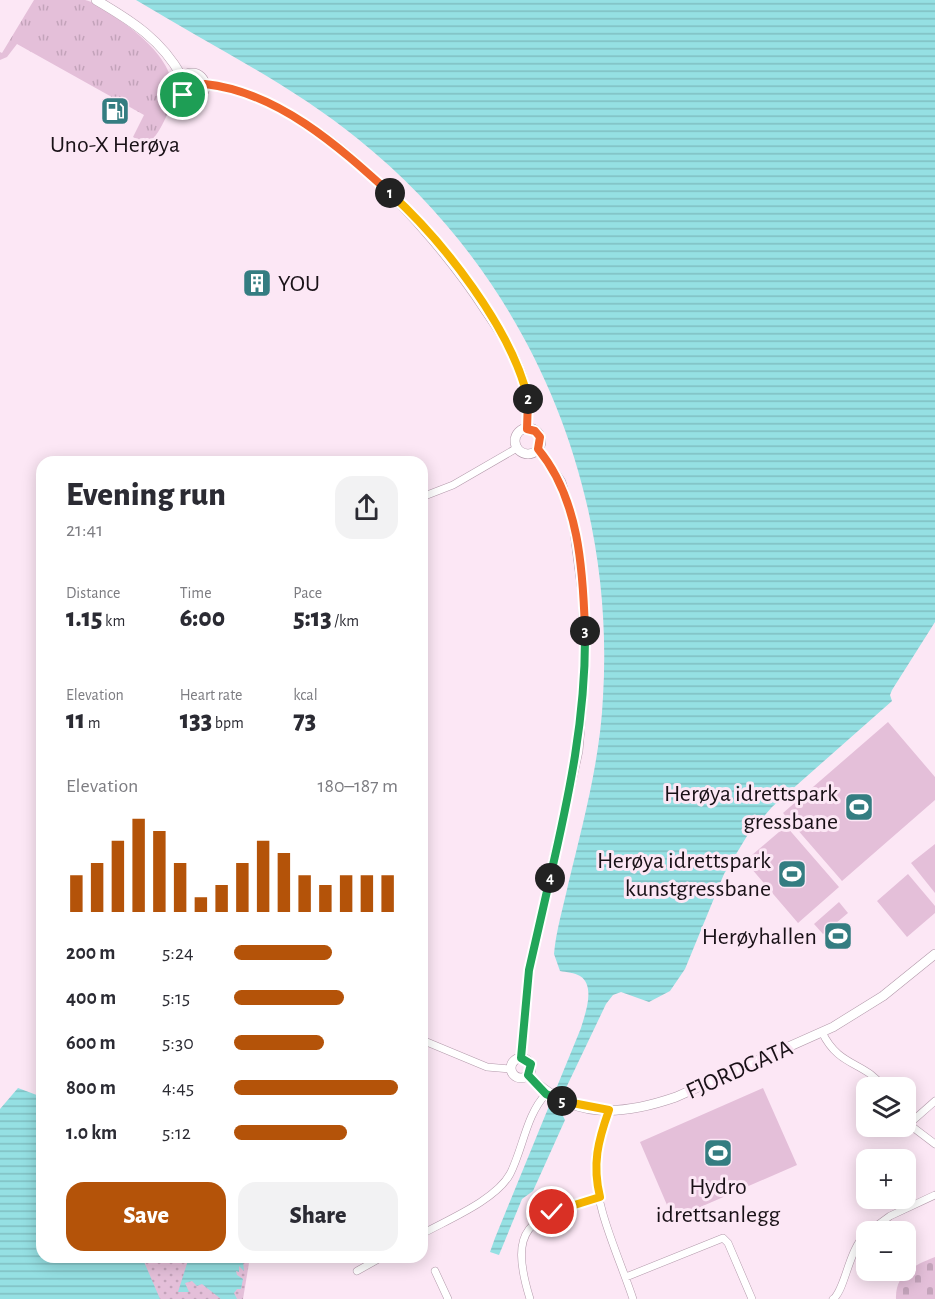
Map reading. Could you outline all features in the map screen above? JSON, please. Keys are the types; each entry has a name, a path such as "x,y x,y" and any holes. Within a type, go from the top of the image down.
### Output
{"street":[{"path":"96,0 149,34 165,50 182,77 179,88 186,97 199,97 205,84"},
{"path":"182,77 196,73 205,84 245,92 279,108 350,159 416,219 458,269 508,346 524,382 528,402 527,429"},
{"path":"517,448 517,435 527,429"},
{"path":"517,448 530,454 538,449 541,441 538,434 527,429"},
{"path":"428,495 453,485 517,448"},
{"path":"521,1058 529,970 578,751 585,667 583,595 574,526 561,482 538,449"},
{"name":"FJORDGATA","path":"528,1075 549,1095 562,1101 609,1110 643,1107 676,1097 822,1032 883,996 935,954"},
{"path":"822,1032 832,1050 873,1077"},
{"path":"428,1043 486,1067 511,1069 518,1077 528,1075 531,1064 521,1058 515,1060 511,1069"},
{"path":"428,1231 490,1195 505,1182 536,1107 549,1095"},
{"path":"916,1116 935,1101"},
{"path":"609,1110 598,1140 595,1163 600,1197 633,1299"},
{"path":"916,1130 935,1144"},
{"path":"883,1221 935,1195"},
{"path":"530,1299 520,1256 521,1246 529,1229 543,1216 600,1197"},
{"path":"626,1277 723,1238 728,1242 752,1299"},
{"path":"838,1298 849,1260 856,1249"},
{"path":"357,1271 371,1263"},
{"path":"435,1271 448,1299"}],"green space":[{"path":"34,0 91,2 135,32 159,56 172,84 172,99 163,123 149,142 145,144 133,137 144,115 17,44 7,57 0,60 0,52 2,53"},
{"name":"Herøya idrettspark gressbane","path":"888,722 935,777 935,800 842,881 783,813"},
{"name":"Herøya idrettspark kunstgressbane","path":"786,826 839,887 798,923 745,861"},
{"path":"935,844 935,893 911,863"},
{"path":"908,874 935,906 935,913 907,937 877,901"},
{"path":"839,902 848,913 823,934 814,924"},
{"name":"Hydro idrettsanlegg","path":"763,1088 797,1165 673,1219 640,1142"},
{"path":"935,1257 935,1299 896,1299 900,1281 916,1281 916,1266"},
{"path":"141,1263 249,1263 243,1299 157,1299"}],"water":[{"path":"136,0 935,0 935,622 892,690 890,695 892,701 772,807 747,836 724,874 685,969 670,991 649,1002 621,992 613,995 606,1004 566,1088 559,1108 565,1120 533,1191 522,1199 499,1255 490,1252 581,1028 588,1001 585,981 578,975 560,971 554,954 595,768 603,697 603,617 594,538 575,462 548,388 513,318 469,253 417,193 358,139 305,100"},
{"path":"18,1088 36,1095 36,1263 145,1263 160,1299 0,1299 0,1109"},
{"path":"187,1263 243,1263 244,1271 239,1266 239,1272 236,1271 237,1275 243,1279 241,1289 237,1289 234,1293 237,1299 221,1299 202,1284 197,1286 192,1281 185,1283 189,1292 178,1292"}],"place":[{"name":"Uno-X Herøya","path":"115,111"},
{"name":"YOU","path":"257,283"},
{"name":"Herøya idrettspark gressbane","path":"859,807"},
{"name":"Herøya idrettspark kunstgressbane","path":"792,874"},
{"name":"Herøyhallen","path":"838,936"},
{"name":"Hydro idrettsanlegg","path":"718,1153"}],"route":[{"path":"183,95 190,98 199,97 205,89 205,84 230,88 260,98 279,108 330,143 397,200 441,247 458,269 508,346 524,382 528,402 527,429 535,431 540,437 538,449 554,469 567,498 574,526 583,595 584,705 578,751 529,970 521,1058 531,1064 528,1075 546,1094 580,1107 609,1110 598,1140 595,1163 600,1197 552,1212"}]}
